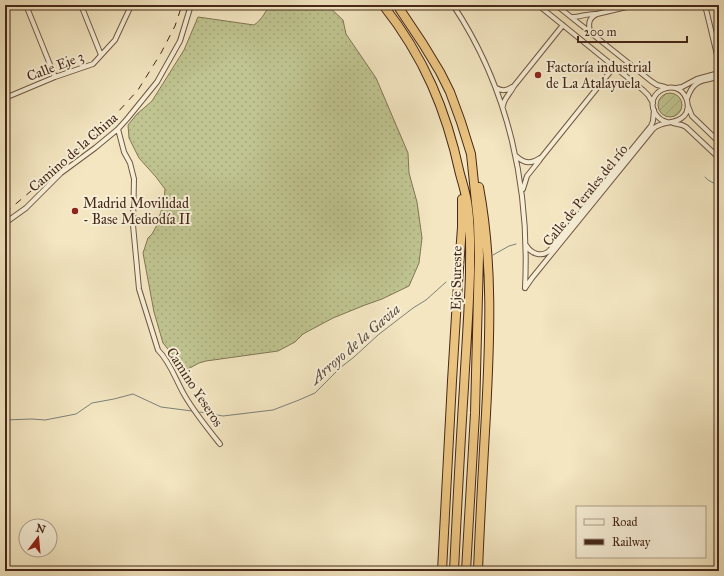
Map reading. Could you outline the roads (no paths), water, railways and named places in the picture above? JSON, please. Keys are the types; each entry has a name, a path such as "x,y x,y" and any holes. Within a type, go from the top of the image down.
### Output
{"highway":[{"name":"Eje Sureste","path":"383,5 395,20 414,50 433,87 454,145 468,208 470,242 469,301 454,571"},
{"name":"Eje Sureste","path":"397,5 423,44 446,86 461,122 471,154 478,222 479,256 474,413 466,571"},
{"path":"471,154 477,174 482,204 490,292 489,359 478,571"},
{"path":"442,571 462,227 462,206 458,160"}],"street":[{"path":"26,5 55,77"},
{"path":"81,5 101,55"},
{"path":"127,5 130,10"},
{"name":"Calle Eje 3","path":"7,97 55,77 92,64 115,40 131,5"},
{"name":"Camino de la China","path":"5,224 26,208 61,173 118,129 157,82 180,41 191,5"},
{"path":"453,5 482,54 503,109 516,155 522,192 526,244"},
{"path":"538,5 645,92 653,104"},
{"path":"556,5 657,85 668,88 682,87 697,79 719,73"},
{"path":"572,17 593,13 597,14 635,5"},
{"path":"706,5 719,63"},
{"path":"590,32 589,22 591,18 597,14"},
{"path":"503,109 505,100 514,86 563,25"},
{"path":"522,192 527,176 614,67"},
{"path":"719,77 701,81 696,84 690,90 687,99 692,116 719,142"},
{"path":"496,88 504,91 514,86"},
{"path":"5,88 7,97"},
{"path":"668,88 659,92 654,98 654,110 659,118 663,121 686,127 719,158"},
{"path":"676,88 687,99"},
{"path":"669,122 676,121 684,116 688,105"},
{"name":"Calle de Perales del río","path":"526,244 530,251 539,255 545,254 550,250 650,126 653,121 654,110"},
{"name":"Calle de Perales del río","path":"526,244 525,288 653,129 669,122"},
{"name":"Camino Yeseros","path":"118,129 124,152 130,163 134,179 132,225 139,289 155,342 158,350 174,373 184,395 220,444"},
{"path":"516,155 524,161 530,162 541,158"}],"waterway":[{"name":"Arroyo de la Gavia","path":"705,177 719,186"},
{"name":"Arroyo de la Gavia","path":"493,255 509,246 516,244"},
{"name":"Arroyo de la Gavia","path":"200,412 223,416 273,410 315,393 340,368 378,335 426,300 446,282"},
{"name":"Arroyo de la Gavia","path":"5,420 45,420 76,414 92,403 133,394 161,407 192,411"}],"railway":[{"path":"5,213 106,125 138,90 161,53 175,26 182,5"}],"place":[{"name":"Factoría industrial de La Atalayuela","path":"538,75"},
{"name":"Madrid Movilidad - Base Mediodía II","path":"75,211"}]}
